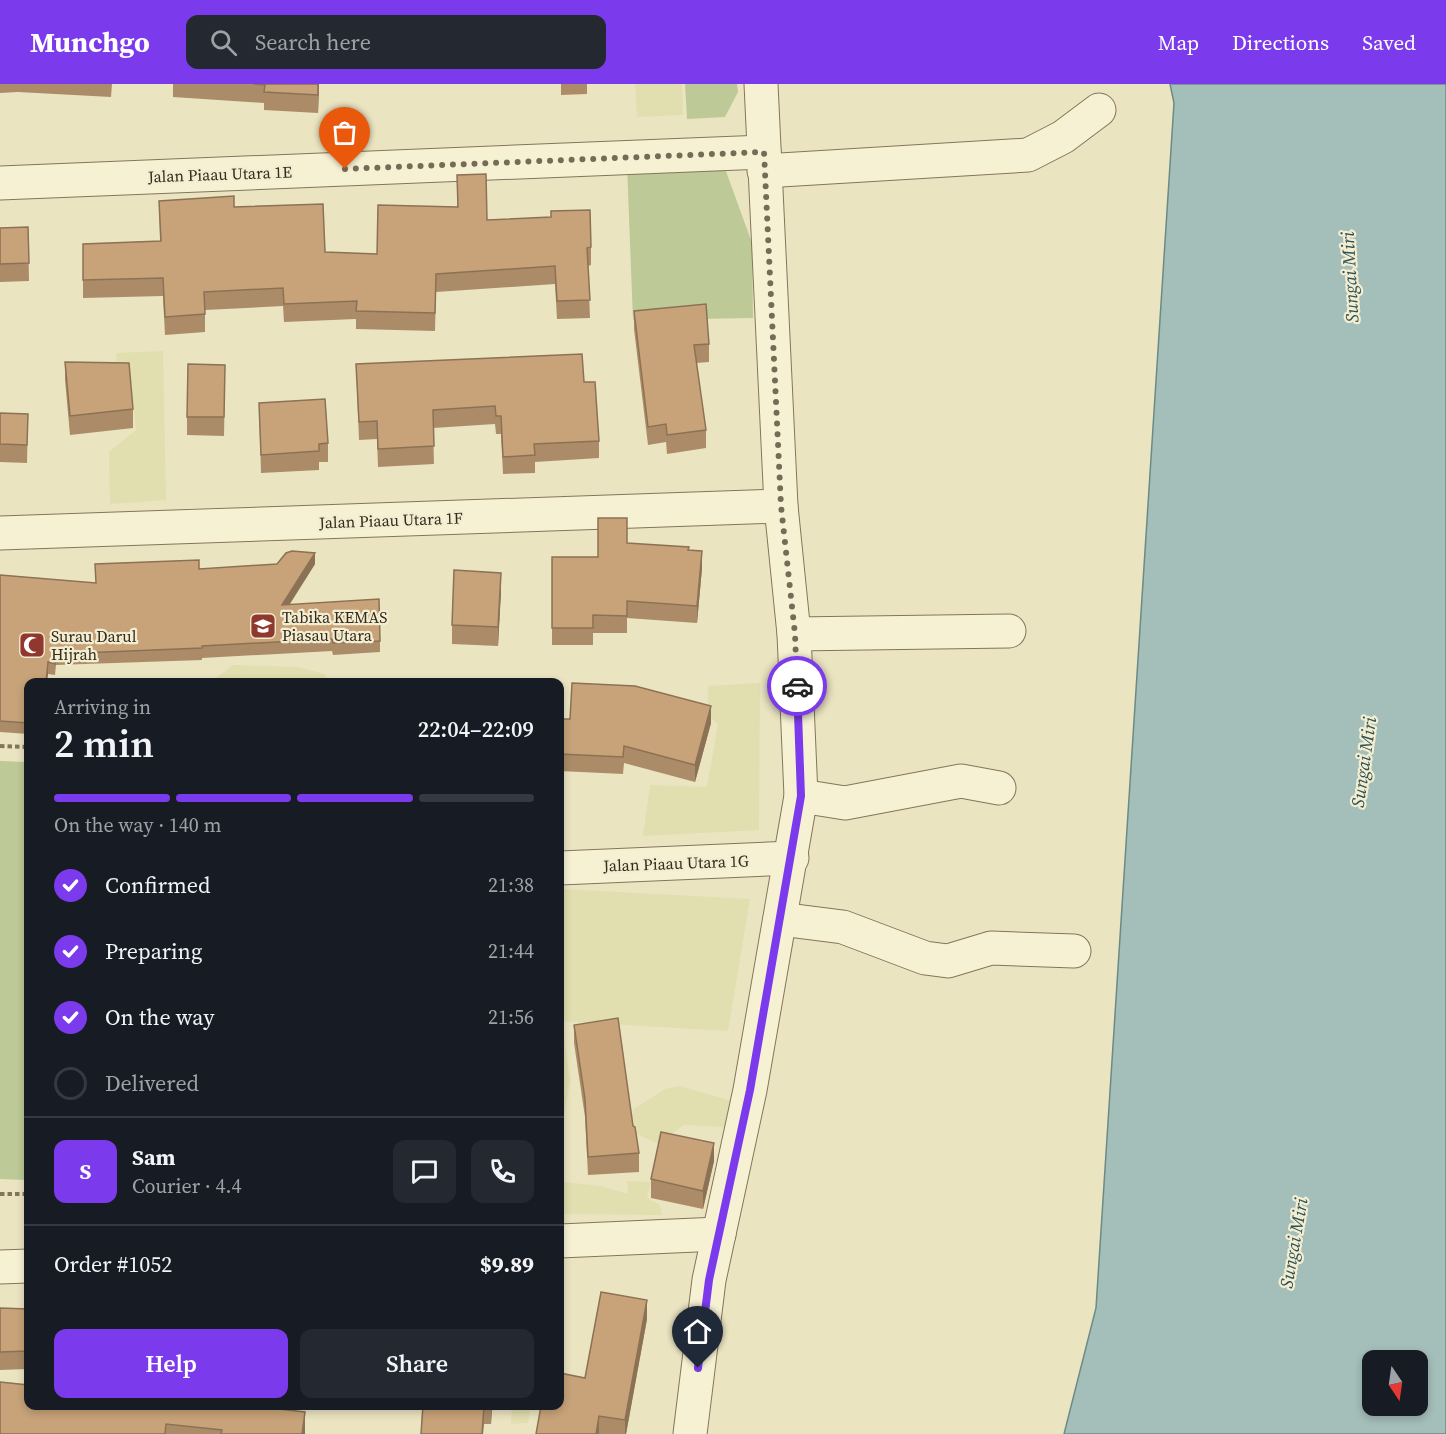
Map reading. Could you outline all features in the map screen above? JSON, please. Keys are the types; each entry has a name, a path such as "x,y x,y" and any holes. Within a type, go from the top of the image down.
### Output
{"street":[{"path":"690,1434 709,1280 750,1090 801,796 795,634 781,506 761,84"},
{"name":"Jalan Piaau Utara 1E","path":"0,183 1028,155 1064,137 1100,110"},
{"name":"Jalan Piaau Utara 1F","path":"0,533 781,506"},
{"path":"795,634 1009,631"},
{"path":"801,796 844,803 961,781 999,788"},
{"name":"Jalan Piaau Utara 1G","path":"564,868 792,858"},
{"path":"780,919 843,927 925,958 948,961 991,948 1074,951"},
{"path":"564,1241 719,1234"},
{"path":"0,1268 24,1266"}],"path":[{"path":"0,746 24,747"},
{"path":"0,1194 24,1194"}],"shaded area":[{"path":"635,84 682,84 683,115 637,117"},
{"path":"163,351 166,500 110,504 109,452 136,430 130,373 118,374 116,353"},
{"path":"233,665 298,667 324,674 326,678 216,678"},
{"path":"760,683 759,830 643,836 650,785 707,787 718,724 708,716 708,686"},
{"path":"564,889 750,899 728,1031 564,1021"},
{"path":"564,1035 570,1081 564,1115"},
{"path":"680,1086 735,1102 725,1127 684,1125 657,1143 638,1135 629,1122 634,1109 665,1089"},
{"path":"627,1181 651,1182 647,1198 660,1205 662,1215 564,1214 564,1182 600,1186 628,1194"},
{"path":"512,1410 530,1410 528,1423 511,1424"}],"green space":[{"path":"685,84 737,84 738,92 725,117 687,119"},
{"path":"723,163 752,243 753,318 633,320 627,165"},
{"path":"0,761 24,762 24,1180 0,1179"}],"water":[{"name":"Sungai Miri","path":"1170,84 1446,84 1446,1434 1064,1434 1096,1308 1174,103"}],"building":[{"path":"254,84 318,84 318,95 264,92 265,85"},
{"path":"486,174 487,220 551,217 551,211 590,210 591,247 587,248 590,300 557,301 555,266 436,274 435,313 356,311 357,301 284,304 283,288 204,292 205,314 165,317 163,278 83,280 83,244 161,241 159,201 234,196 234,207 323,204 325,252 377,254 378,205 458,207 457,175"},
{"path":"28,227 29,263 0,264 0,228"},
{"path":"706,304 709,344 694,345 706,430 667,435 666,424 648,427 634,311"},
{"path":"582,354 584,382 595,382 599,441 534,444 535,455 503,457 501,416 496,416 495,406 433,410 434,446 378,449 377,421 359,422 356,364"},
{"path":"65,362 129,363 133,409 70,416"},
{"path":"188,364 225,365 224,417 187,417"},
{"path":"325,399 328,443 319,444 319,451 261,455 259,403"},
{"path":"0,413 28,414 27,445 0,444"},
{"path":"598,518 627,518 627,543 689,547 688,550 702,551 697,606 627,601 627,616 593,615 593,628 552,628 552,557 598,557"},
{"path":"292,551 315,553 282,605 379,599 380,641 333,643 332,639 202,646 202,648 56,654 55,664 48,662 46,678 24,678 24,723 0,721 0,575 96,583 95,564 199,560 199,569 277,564 286,553"},
{"path":"454,570 501,573 498,627 452,625"},
{"path":"572,683 635,686 711,706 695,765 624,746 623,757 564,754 564,719 570,719"},
{"path":"618,1018 639,1153 588,1157 585,1099 574,1025"},
{"path":"661,1132 714,1143 703,1191 651,1179"},
{"path":"601,1292 647,1300 625,1420 599,1416 596,1434 536,1434 540,1410 564,1410 564,1374 585,1378"},
{"path":"0,1308 24,1309 24,1351 0,1352"},
{"path":"0,1382 24,1385 24,1410 288,1410 305,1412 302,1434 221,1434 222,1430 166,1424 165,1434 0,1434"},
{"path":"423,1410 484,1410 482,1434 421,1434"}],"way so far":[{"path":"345,169 764,152 781,506 795,634 797,686"}],"place":[{"name":"Tabika KEMAS Piasau Utara","path":"263,626"},
{"name":"Surau Darul Hijrah","path":"32,645"}],"route":[{"path":"698,1368 709,1280 750,1090 801,796 797,686"}]}
